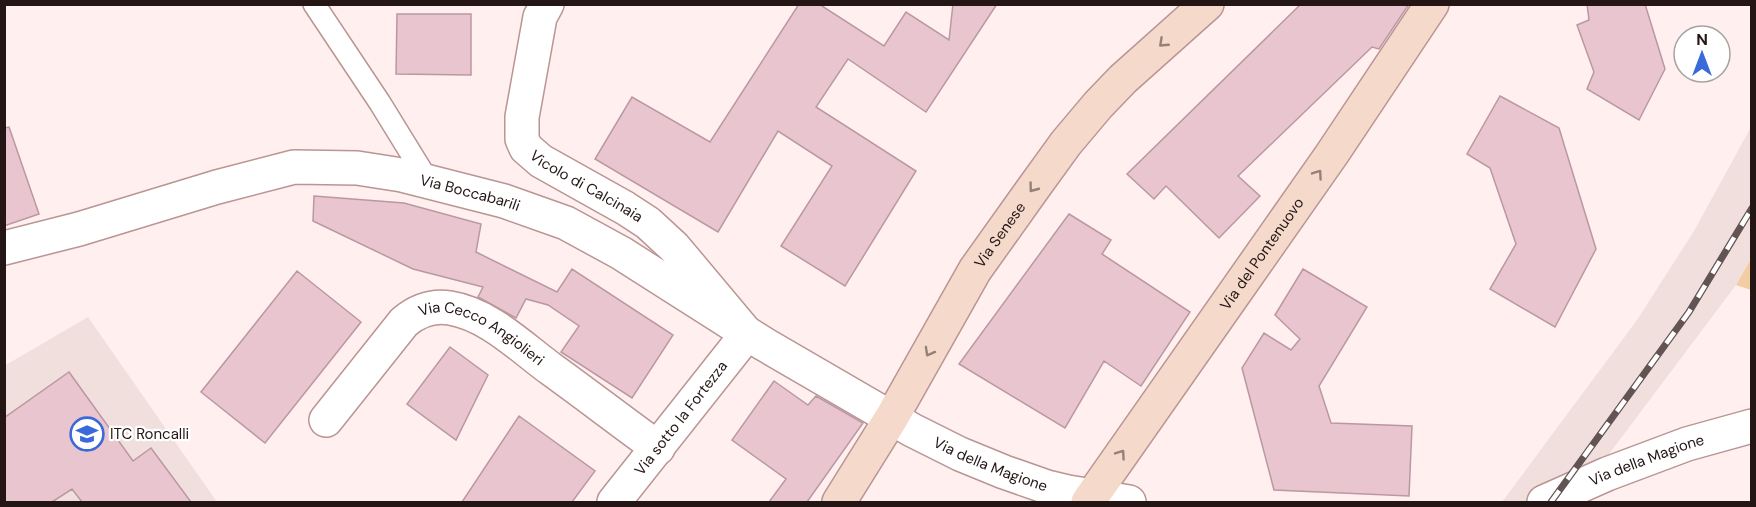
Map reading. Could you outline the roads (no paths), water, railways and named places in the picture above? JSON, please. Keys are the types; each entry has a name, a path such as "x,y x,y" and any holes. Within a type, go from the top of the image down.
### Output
{"main road":[{"name":"Via Senese","path":"839,502 892,417 975,270 997,236 1066,143 1123,79 1207,4"},
{"name":"Via del Pontenuovo","path":"1090,499 1332,154 1432,4"}],"street":[{"name":"Vicolo di Calcinaia","path":"547,4 540,17 522,117 522,139 526,148 541,161 648,223 686,261 747,334"},
{"name":"Via Boccabarili","path":"4,248 79,229 235,182 294,167 357,168 428,181 533,209 566,223 621,254 747,334 892,417"},
{"name":"Via Cecco Angiolieri","path":"326,420 404,322 413,314 423,310 436,307 449,308 475,316 505,335 658,448"},
{"name":"Via sotto la Fortezza","path":"614,502 747,334"},
{"name":"Via della Magione","path":"892,417 980,463 1047,487 1090,499 1129,502"},
{"name":"Via della Magione","path":"1544,502 1607,474 1687,444 1752,426"}],"lane":[{"path":"314,4 380,103 428,181"}],"railway":[{"path":"1551,502 1689,312 1752,208"}],"place":[{"name":"ITC Roncalli","path":"87,434"}]}
